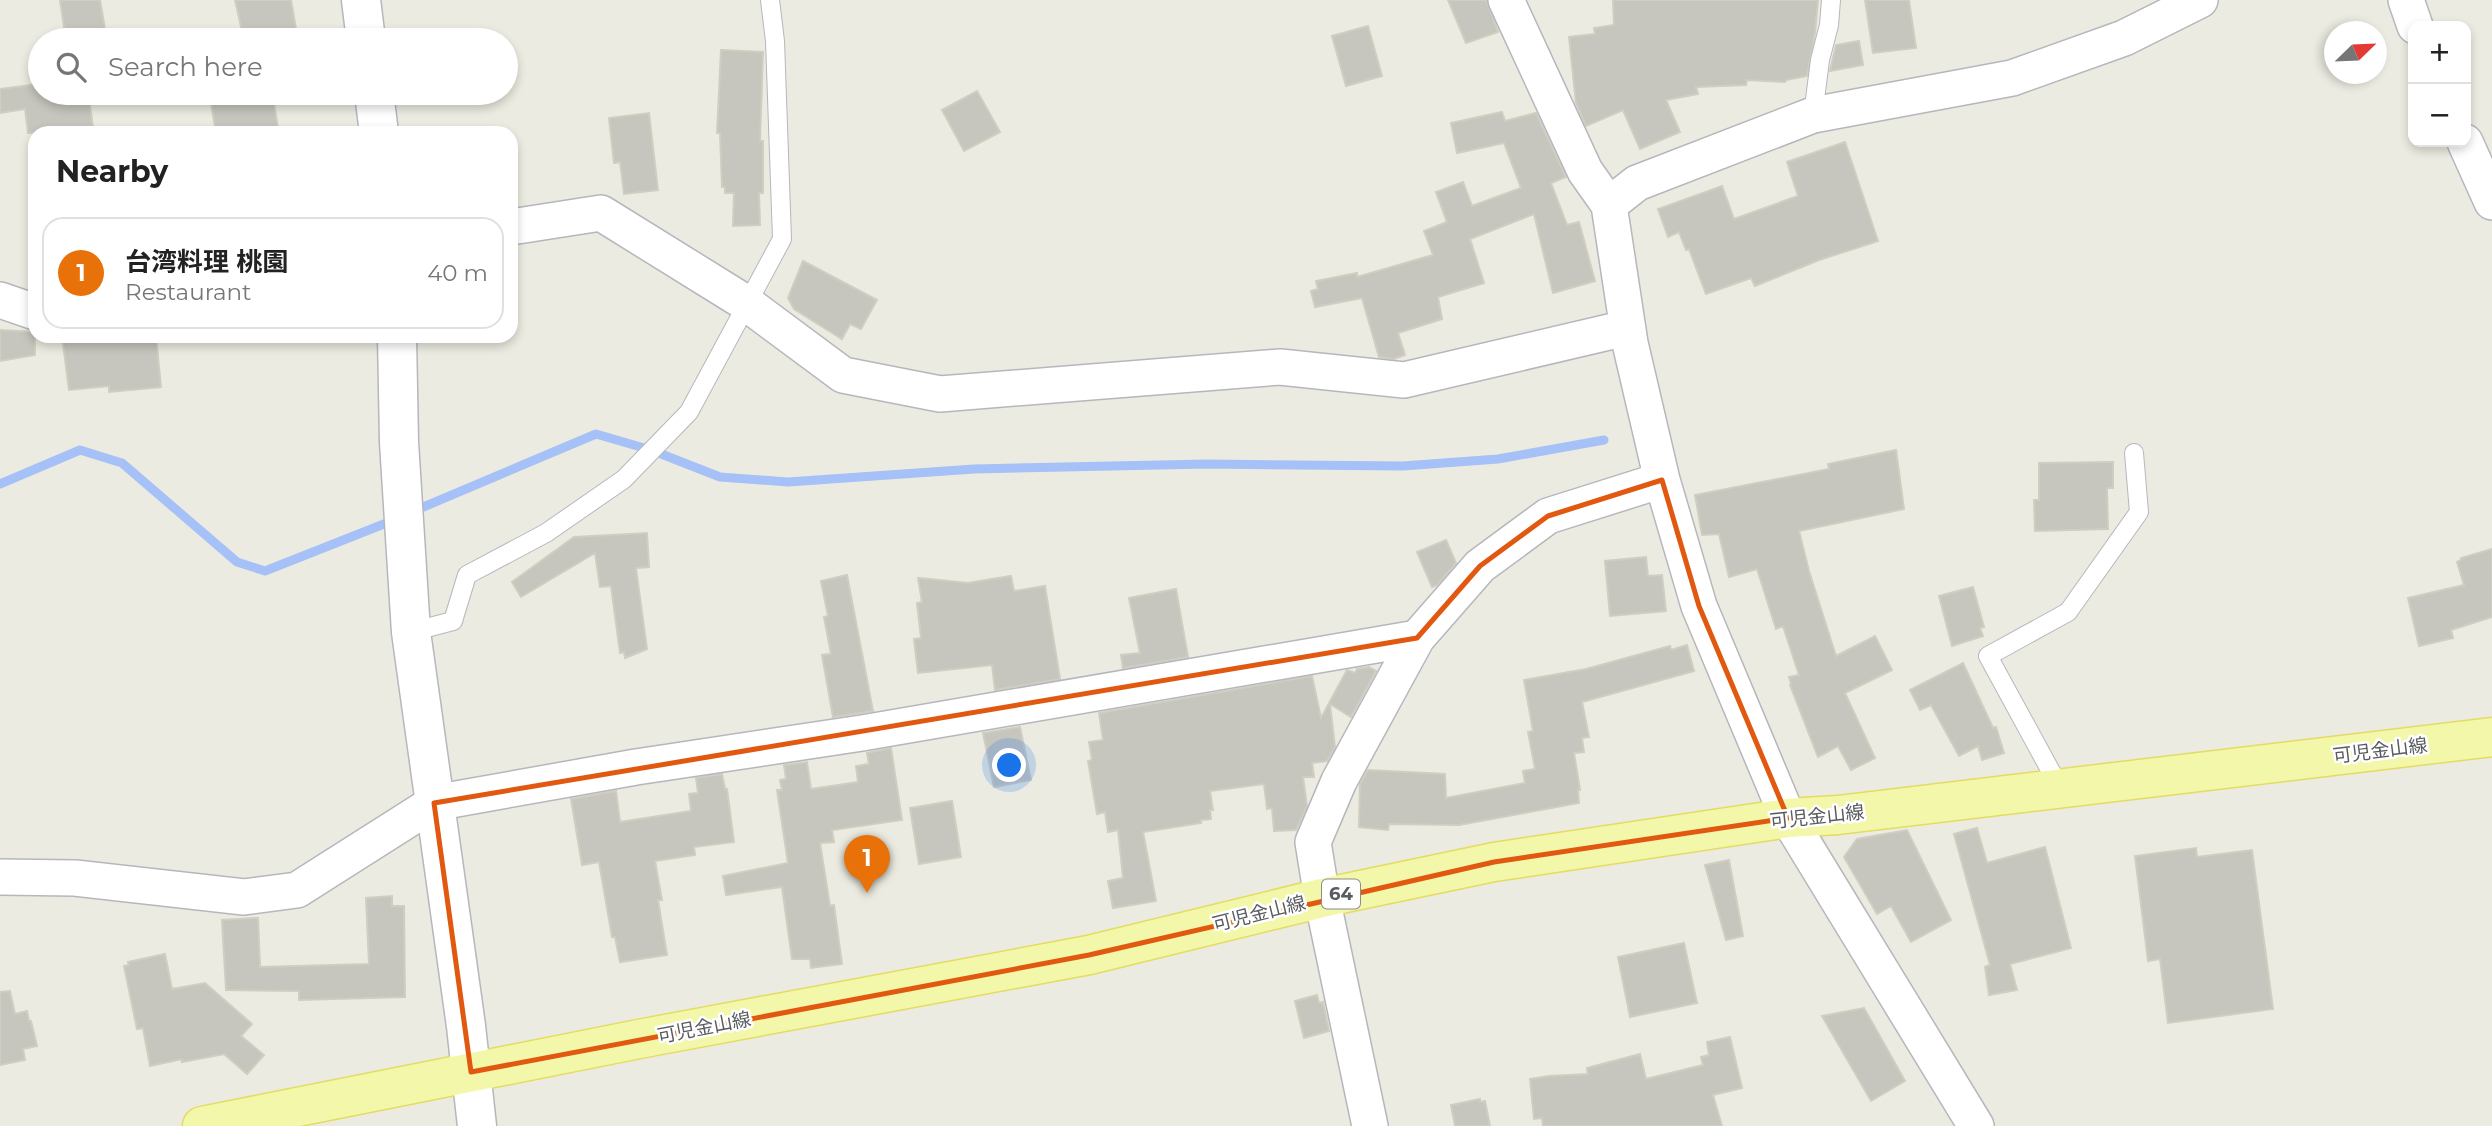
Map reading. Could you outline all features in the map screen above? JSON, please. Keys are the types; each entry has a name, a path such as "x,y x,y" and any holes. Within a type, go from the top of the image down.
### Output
{"main road":[{"name":"可児金山線","path":"202,1126 471,1072 1089,955 1322,898 1494,862 1788,818 1839,815 2492,737"}],"street":[{"path":"361,0 364,28"},
{"path":"1506,0 1585,170 1609,205 1626,328 1662,480 1699,606 1788,818 1969,1124"},
{"path":"1609,205 1637,183 1813,115 2012,78 2124,38 2200,0"},
{"path":"2406,0 2413,21"},
{"path":"375,105 378,126"},
{"path":"2467,147 2492,202"},
{"path":"518,226 601,213 746,303 843,375 940,394 1280,367 1405,380 1626,328"},
{"path":"0,300 28,310"},
{"path":"397,343 399,442 411,632 477,1126"},
{"path":"1370,1126 1322,898 1313,842 1339,781 1417,638 1480,566 1548,516 1662,480"},
{"path":"0,877 75,878 244,897 297,890 434,803 636,766 862,733 1417,638"}],"lane":[{"path":"411,632 453,621 467,575 546,533 624,479 690,412 782,239 775,41 770,0"},
{"path":"1813,115 1831,0"},
{"path":"2060,788 1988,656 2068,612 2139,512 2134,453"}],"highlighted area":[{"path":"1662,480 1699,606 1788,818 1494,862 1089,955 471,1072 434,803 1417,638 1480,566 1548,516"}],"building":[{"path":"60,0 100,0 105,28 64,28"},
{"path":"235,0 291,0 296,28 241,28"},
{"path":"1448,0 1486,0 1498,32 1466,43"},
{"path":"1613,0 1818,0 1807,76 1785,82 1747,80 1746,85 1696,87 1698,94 1666,100 1680,132 1640,149 1623,110 1586,126 1576,103 1569,37 1595,34 1594,28 1614,25"},
{"path":"1865,0 1909,0 1916,48 1873,53"},
{"path":"1368,26 1382,76 1346,86 1332,36"},
{"path":"1859,41 1863,65 1830,71 1836,45"},
{"path":"721,50 763,52 760,141 763,141 763,193 759,193 760,225 733,226 734,193 725,193 725,187 722,187 720,133 717,133"},
{"path":"28,86 28,105 90,105 93,126 28,126 28,133 25,109 0,113 0,89"},
{"path":"977,91 1000,132 964,151 942,110"},
{"path":"211,105 274,105 278,126 215,126"},
{"path":"1502,112 1505,121 1536,113 1566,177 1551,183 1567,225 1579,222 1595,281 1553,293 1534,214 1470,239 1484,283 1438,297 1442,319 1398,333 1405,355 1394,359 1379,357 1362,298 1315,307 1311,291 1318,289 1316,281 1357,273 1357,277 1433,255 1424,231 1447,222 1436,192 1463,182 1472,206 1521,188 1504,143 1457,153 1451,123"},
{"path":"649,113 658,190 624,194 620,162 614,163 609,118"},
{"path":"1845,142 1878,241 1819,260 1755,286 1751,278 1706,294 1689,249 1686,250 1679,232 1668,237 1658,209 1722,186 1734,219 1798,196 1787,162"},
{"path":"803,261 877,300 861,329 850,324 842,339 794,309 788,298"},
{"path":"0,330 28,332 28,343 35,343 35,355 0,361"},
{"path":"63,343 157,343 161,387 109,392 109,386 69,390"},
{"path":"1896,450 1904,509 1799,531 1836,656 1875,636 1892,670 1845,693 1875,758 1851,770 1838,746 1818,757 1790,685 1789,677 1799,675 1783,626 1776,629 1757,569 1729,577 1719,534 1702,535 1695,495 1829,469 1828,464"},
{"path":"2113,462 2113,488 2107,488 2108,529 2035,531 2034,500 2039,500 2039,463"},
{"path":"647,533 649,567 636,568 647,649 625,658 624,652 620,653 611,586 600,587 595,553 521,597 512,582 574,537"},
{"path":"1446,540 1456,563 1437,585 1432,587 1417,552"},
{"path":"2492,549 2492,617 2451,630 2453,638 2419,646 2408,598 2464,585 2457,562 2461,558"},
{"path":"1646,557 1648,576 1662,575 1666,611 1610,616 1605,561"},
{"path":"847,575 873,711 833,717 822,655 831,654 824,617 828,616 821,581"},
{"path":"1011,576 1014,591 1045,586 1060,679 995,690 992,665 918,673 914,639 921,638 917,603 922,602 918,578 968,583"},
{"path":"1973,587 1984,627 1980,628 1983,636 1952,646 1939,596"},
{"path":"1176,589 1188,657 1123,668 1121,655 1140,653 1129,598"},
{"path":"1687,645 1694,671 1582,702 1589,737 1582,738 1584,752 1574,753 1580,790 1579,803 1459,825 1389,824 1388,830 1359,827 1360,784 1368,770 1445,774 1446,798 1525,783 1523,771 1535,769 1528,732 1533,731 1524,680 1586,669 1670,646 1671,650"},
{"path":"1963,663 1993,728 1996,727 2004,753 1982,760 1978,746 1959,756 1931,705 1920,710 1910,690"},
{"path":"1369,667 1376,671 1351,717 1330,704 1335,747 1327,761 1312,763 1314,777 1303,777 1307,806 1296,830 1274,831 1272,808 1267,809 1264,784 1210,791 1213,810 1210,810 1211,819 1143,832 1156,901 1113,908 1108,881 1123,878 1118,830 1108,832 1105,812 1097,814 1088,761 1092,760 1089,742 1103,740 1099,713 1312,676 1321,718 1347,670 1355,673 1357,669"},
{"path":"1020,727 1031,780 994,787 983,733"},
{"path":"891,748 902,820 832,830 834,842 820,843 830,906 834,905 842,964 811,968 810,959 792,959 782,887 726,895 723,876 788,863 777,790 782,790 780,780 786,779 784,765 807,762 811,789 858,782 856,766 869,764 867,753"},
{"path":"722,774 727,789 734,842 694,847 695,855 655,861 667,955 620,962 615,937 612,937 599,862 582,865 571,799 616,791 620,822 691,811 689,794 698,793 696,778"},
{"path":"952,801 961,857 919,864 910,808"},
{"path":"1977,828 1987,863 2045,847 2071,948 2010,964 2017,990 1989,995 1985,967 1990,965 1954,834"},
{"path":"1907,830 1951,920 1911,942 1891,906 1877,914 1844,857 1857,839"},
{"path":"2196,848 2197,857 2252,850 2273,1009 2168,1023 2160,959 2148,961 2135,856"},
{"path":"1729,860 1743,936 1726,940 1705,865"},
{"path":"392,896 392,906 404,906 405,997 299,1000 299,991 226,990 222,920 258,918 260,967 369,964 366,898"},
{"path":"1684,943 1697,1003 1630,1017 1618,957"},
{"path":"165,954 172,989 205,983 252,1024 241,1036 264,1055 247,1074 224,1054 150,1066 143,1028 137,1029 124,966 129,965 128,962"},
{"path":"10,991 15,1014 27,1011 37,1046 23,1049 25,1060 0,1065 0,992"},
{"path":"1317,995 1319,1003 1323,1002 1329,1031 1304,1038 1295,1001"},
{"path":"1864,1008 1905,1081 1871,1101 1822,1016"},
{"path":"1730,1037 1742,1088 1713,1095 1722,1126 1543,1126 1542,1118 1534,1119 1530,1079 1588,1074 1587,1068 1640,1054 1646,1079 1703,1065 1701,1057 1709,1055 1707,1042"},
{"path":"1480,1099 1480,1102 1485,1101 1490,1126 1455,1126 1451,1105"}],"waterway":[{"path":"414,511 596,434 651,450 720,477 788,482 974,469 1207,464 1403,466 1498,459 1604,440"},
{"path":"0,484 80,450 122,463 237,562 265,571 394,520"}],"place":[{"name":"台湾料理 桃園","path":"867,893"}]}
